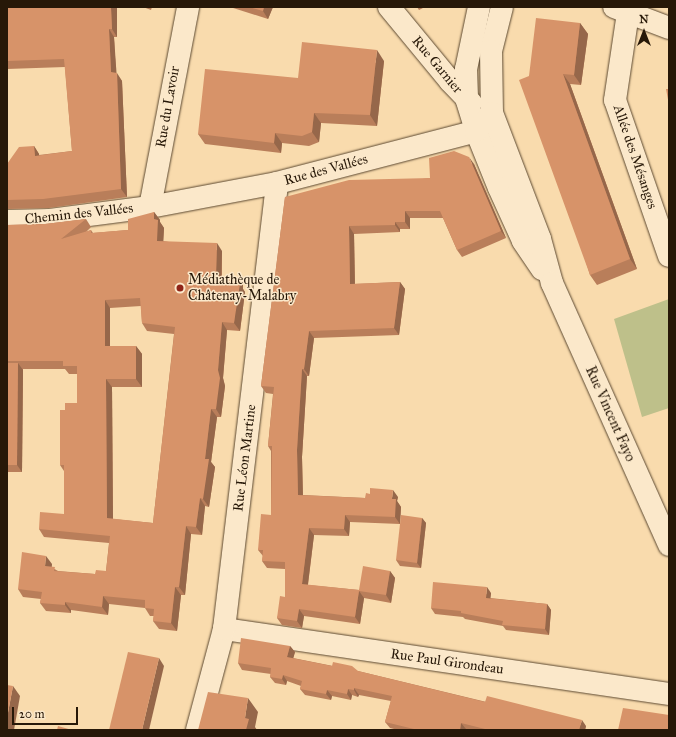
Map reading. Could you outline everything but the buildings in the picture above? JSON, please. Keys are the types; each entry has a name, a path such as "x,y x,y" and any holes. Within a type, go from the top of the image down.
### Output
{"street":[{"name":"Rue du Lavoir","path":"150,207 182,28 188,7"},
{"name":"Rue Garnier","path":"390,7 467,101 492,113"},
{"path":"467,101 466,69 479,7"},
{"name":"Rue Vincent Fayo","path":"502,7 491,51 492,113 540,239 552,283 669,545"},
{"path":"621,10 669,28"},
{"name":"Allée des Mésanges","path":"621,10 615,100 668,254"},
{"name":"Rue Vincent Fayo","path":"467,101 476,131 523,241 552,283"},
{"path":"476,131 492,113"},
{"name":"Rue des Vallées","path":"150,207 277,183 476,131"},
{"name":"Rue Léon Martine","path":"197,730 224,629 277,183"},
{"name":"Chemin des Vallées","path":"7,221 50,220 150,207"},
{"name":"Rue Paul Girondeau","path":"224,629 669,694"}],"green space":[{"path":"669,299 669,408 642,417 614,319"}],"place":[{"name":"Médiathèque de Châtenay-Malabry","path":"180,288"}]}
